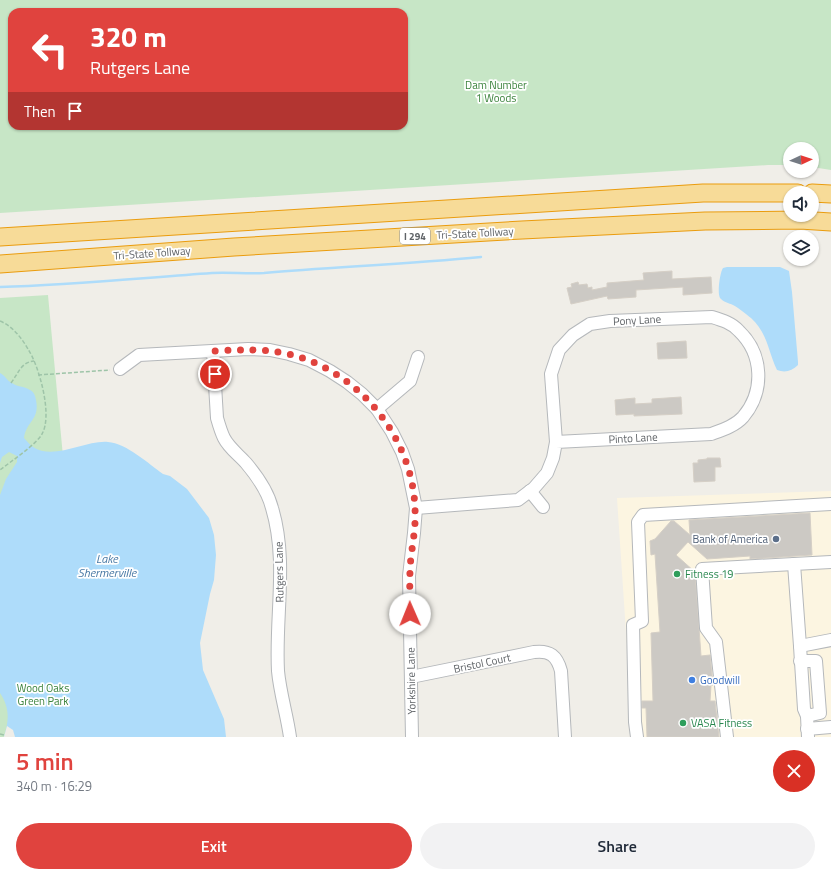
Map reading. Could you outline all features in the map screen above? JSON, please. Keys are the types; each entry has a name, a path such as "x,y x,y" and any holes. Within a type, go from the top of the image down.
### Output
{"highway":[{"path":"0,237 702,193 783,193"},
{"path":"819,193 831,194"},
{"name":"Tri-State Tollway","path":"0,264 234,247 522,230 705,221 800,220 831,222"}],"street":[{"name":"Pony Lane","path":"416,508 518,500 530,491 547,473 553,458 556,442 551,374 559,350 573,334 590,324 610,321 712,317 726,322 738,330 750,344 757,360 758,381 754,400 743,418 728,428 711,434"},
{"name":"Yorkshire Lane","path":"120,369 139,355 248,349 270,350 309,360 330,371 362,394 377,409 392,432 402,452 408,469 416,508 409,576 412,737"},
{"name":"Rutgers Lane","path":"213,351 217,418 220,428 228,444 247,464 266,492 276,520 280,549 278,671 290,737"},
{"path":"377,409 410,381 418,357"},
{"name":"Pinto Lane","path":"556,442 711,434"},
{"path":"530,491 543,507"},
{"path":"637,737 635,722 633,625 642,621 638,522 643,515 831,504"},
{"path":"727,737 716,642 706,628 702,569 831,562"},
{"path":"794,564 800,661 804,709 807,716 807,733 831,727"},
{"path":"800,646 831,640"},
{"name":"Bristol Court","path":"411,677 534,652 556,651 561,671 565,737"}],"path":[{"path":"0,321 8,325 18,334 34,361 45,399 46,420 43,433 39,439 0,470"},
{"path":"12,383 23,365 29,361 34,361"},
{"path":"38,375 120,369"},
{"path":"0,734 4,736"}],"shaded area":[{"path":"831,491 831,737 633,737 617,498"}],"green space":[{"name":"Dam Number 1 Woods","path":"0,0 831,0 831,170 819,168 819,142 783,142 783,165 0,213"},
{"name":"Wood Oaks Green Park","path":"48,295 89,737 0,737 0,298"}],"water":[{"path":"780,267 789,271 798,362 798,365 793,369 788,371 777,370 764,336 757,324 740,309 720,298 719,287 721,274 723,268"},
{"name":"Lake Shermerville","path":"0,373 10,382 28,389 35,395 37,407 36,412 25,432 24,438 33,447 41,451 50,452 99,442 115,443 130,450 187,489 209,518 214,535 216,555 214,580 200,643 203,670 224,719 226,737 4,737 8,714 6,704 0,693 0,495 6,479 17,462 17,456 9,452 2,457 0,463"}],"pier":[{"path":"7,726 13,730 15,737 4,737"}],"building":[{"path":"672,271 672,279 711,277 712,293 683,295 683,287 636,290 636,297 608,299 607,296 571,304 567,288 572,287 571,284 578,282 579,285 587,284 588,288 592,287 592,290 607,287 607,283 644,280 643,273"},
{"path":"686,341 687,358 658,359 657,343"},
{"path":"681,397 682,414 634,416 634,414 616,415 615,400 635,398 635,404 652,403 652,399"},
{"path":"720,458 721,467 715,467 715,481 694,482 693,463 698,463 698,460"},
{"path":"810,513 812,555 750,559 750,556 707,559 688,542 676,555 695,572 701,656 710,655 713,685 711,685 710,701 715,701 719,737 647,737 646,708 642,708 642,701 653,701 651,633 660,632 655,554 651,555 650,541 655,539 671,521 674,521 690,535 689,520"}],"waterway":[{"path":"0,287 80,283 212,273 264,273 481,257"}],"place":[{"name":"Bank of America","path":"776,539"},
{"name":"Fitness 19","path":"677,574"},
{"name":"Goodwill","path":"692,680"},
{"name":"VASA Fitness","path":"683,723"}],"route":[{"path":"215,374 213,351 248,349 270,350 289,354 309,360 330,371 355,388 377,409 392,432 402,452 408,469 416,508 409,576 410,614"}]}
